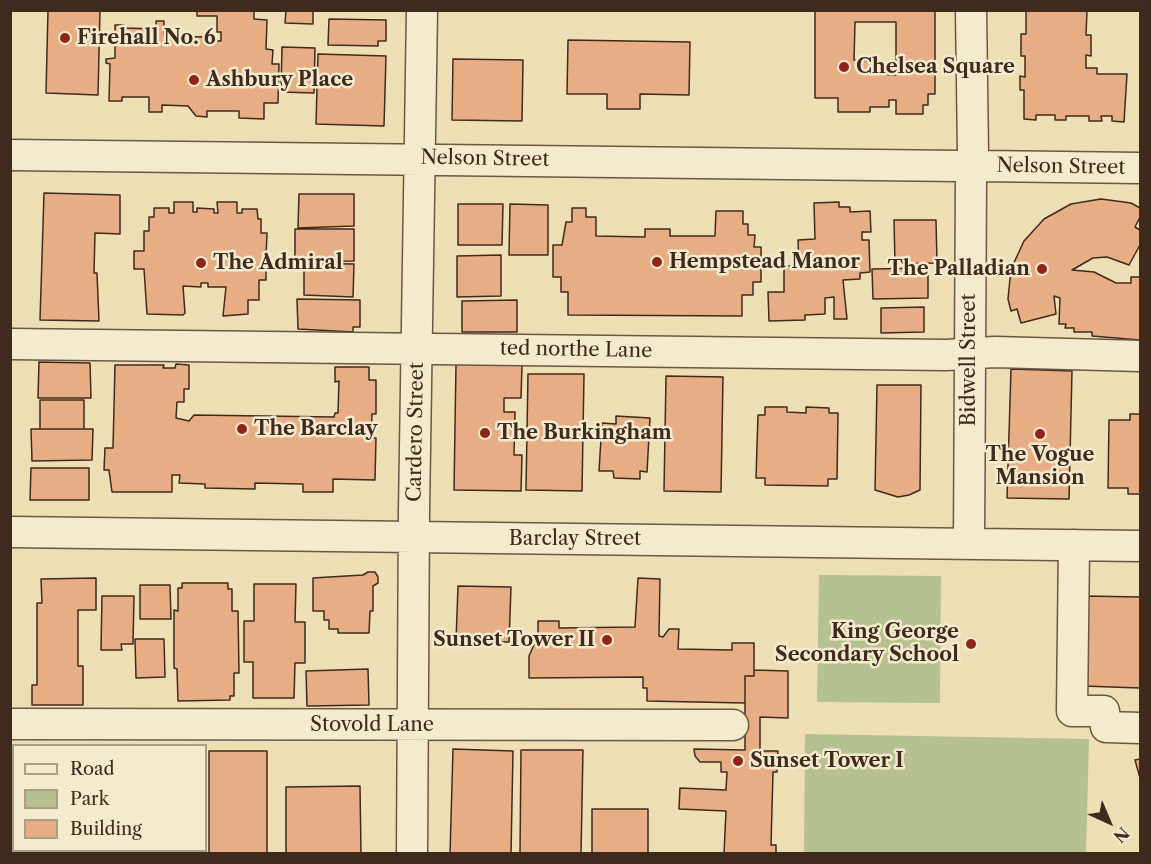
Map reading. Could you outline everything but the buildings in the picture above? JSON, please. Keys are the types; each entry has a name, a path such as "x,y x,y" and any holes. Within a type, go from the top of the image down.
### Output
{"street":[{"name":"Cardero Street","path":"412,854 422,10"},
{"name":"Bidwell Street","path":"969,542 971,10"},
{"name":"Nelson Street","path":"10,155 1140,168"},
{"name":"ted northe Lane","path":"10,344 1140,356"},
{"name":"Barclay Street","path":"10,532 969,542 1140,546"},
{"path":"1074,545 1072,711 1104,711 1106,727 1140,728"},
{"name":"Stovold Lane","path":"10,724 734,725"}],"green space":[{"path":"819,575 941,576 940,703 817,702"},
{"path":"805,734 1089,739 1086,853 804,853"}],"place":[{"name":"Firehall No. 6","path":"65,38"},
{"name":"Chelsea Square","path":"844,67"},
{"name":"Ashbury Place","path":"194,80"},
{"name":"Hempstead Manor","path":"657,262"},
{"name":"The Admiral","path":"201,263"},
{"name":"The Palladian","path":"1042,269"},
{"name":"The Barclay","path":"242,429"},
{"name":"The Burkingham","path":"485,433"},
{"name":"The Vogue Mansion","path":"1040,434"},
{"name":"Sunset Tower II","path":"607,640"},
{"name":"King George Secondary School","path":"971,644"},
{"name":"Sunset Tower I","path":"738,761"}]}
